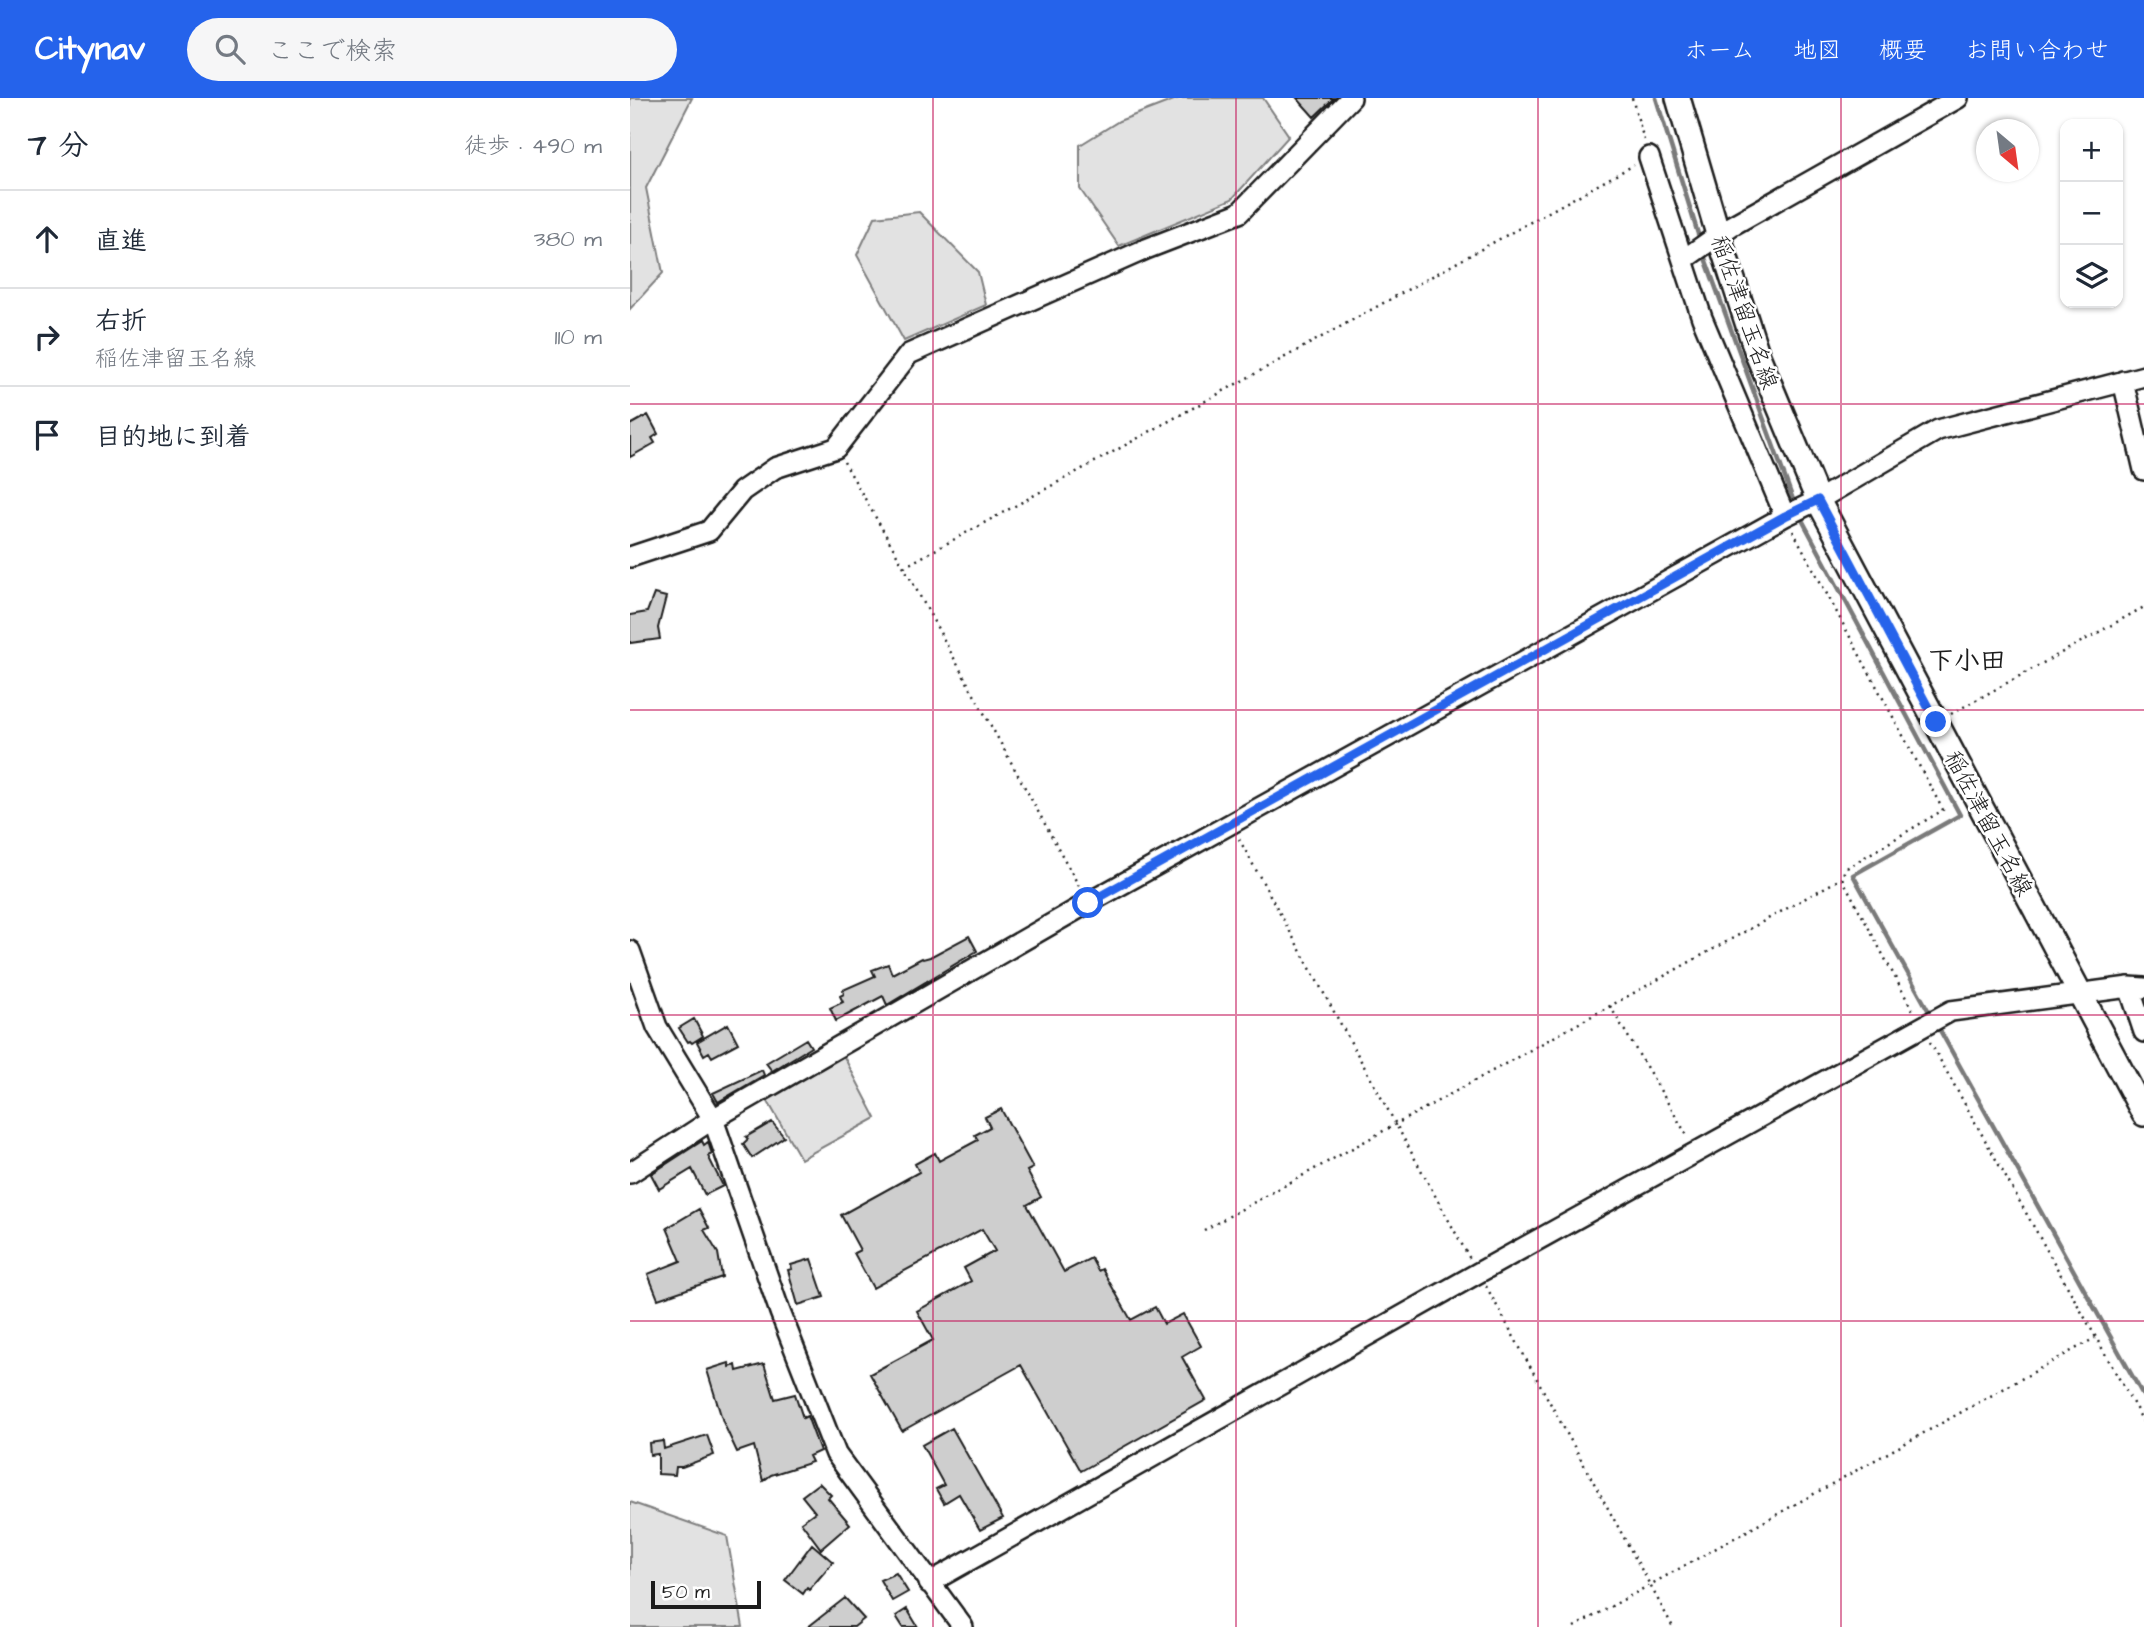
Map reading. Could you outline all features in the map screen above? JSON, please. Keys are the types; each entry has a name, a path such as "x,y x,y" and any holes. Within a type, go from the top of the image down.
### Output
{"main road":[{"name":"稲佐津留玉名線","path":"1678,98 1758,356 1816,501 2144,1114"}],"street":[{"path":"630,557 709,531 742,491 775,468 836,448 909,354 1146,249 1239,213 1351,98"},
{"path":"1683,260 1718,234 1958,98"},
{"path":"1649,158 1702,318 1785,516"},
{"path":"630,1173 713,1119 1088,903 1816,501 1938,430 2144,376"},
{"path":"2123,381 2144,470"},
{"path":"630,951 657,1027 713,1119 780,1312 836,1454 963,1627"},
{"path":"929,1583 1478,1273 1951,1011 2136,987 2144,1032"}],"path":[{"path":"904,567 1649,158 1632,98"},
{"path":"836,448 1088,903"},
{"path":"1204,1230 1842,878 1845,869 1943,810 1785,516"},
{"path":"1936,722 2144,607"},
{"path":"1230,824 1673,1627"},
{"path":"1842,878 2144,1423"},
{"path":"1610,1006 1697,1152"},
{"path":"1574,1627 2095,1338"}],"shaded area":[{"path":"630,98 692,98 646,188 663,273 630,309"},
{"path":"1179,98 1263,98 1289,136 1232,199 1119,246 1080,189 1080,145 1119,121"},
{"path":"919,212 978,272 986,305 904,341 857,255 875,217"},
{"path":"840,1049 876,1118 801,1159 763,1093"},
{"path":"630,1502 727,1536 743,1627 630,1627"}],"building":[{"path":"1297,98 1334,98 1314,117"},
{"path":"648,415 658,434 652,438 655,443 630,457 630,425"},
{"path":"654,594 666,597 658,628 660,639 630,643 630,615 647,612"},
{"path":"969,936 977,951 887,1005 883,996 836,1021 830,1008 843,1002 840,996 844,994 843,990 875,976 872,970 888,964 892,974"},
{"path":"694,1019 703,1036 692,1043 688,1042 679,1028"},
{"path":"728,1024 738,1043 712,1057 709,1052 704,1055 697,1042"},
{"path":"806,1039 811,1047 772,1071 766,1063"},
{"path":"762,1070 764,1075 718,1102 713,1093"},
{"path":"1001,1109 1033,1168 1027,1171 1041,1197 1027,1205 1064,1272 1091,1258 1098,1271 1102,1269 1131,1320 1155,1307 1164,1324 1183,1314 1201,1346 1182,1357 1206,1400 1081,1471 1021,1365 902,1431 870,1374 933,1340 917,1311 971,1281 964,1268 995,1251 982,1229 873,1288 854,1253 860,1250 841,1215 919,1172 915,1164 935,1153 939,1161 978,1140 975,1135 990,1127 985,1117"},
{"path":"772,1122 784,1137 752,1158 743,1144 748,1139 746,1137"},
{"path":"702,1141 704,1145 708,1142 712,1154 708,1156 723,1186 705,1195 692,1169 659,1189 651,1174"},
{"path":"699,1209 709,1228 704,1230 718,1253 722,1277 658,1299 648,1274 681,1261 667,1228"},
{"path":"811,1259 824,1297 798,1305 788,1270 792,1269 791,1265"},
{"path":"729,1363 730,1367 736,1365 737,1371 764,1364 775,1399 795,1394 803,1418 807,1416 820,1451 809,1456 812,1462 771,1475 763,1481 754,1446 737,1452 723,1422 707,1370"},
{"path":"952,1428 1003,1518 980,1530 959,1494 944,1503 936,1489 944,1485 922,1445"},
{"path":"707,1435 714,1455 676,1467 675,1475 658,1474 658,1454 650,1455 649,1443 663,1441 664,1449"},
{"path":"819,1483 831,1495 828,1498 850,1524 821,1549 801,1522 815,1512 802,1496"},
{"path":"812,1544 833,1562 803,1594 785,1580"},
{"path":"896,1573 908,1592 892,1601 880,1580"},
{"path":"845,1598 864,1619 854,1627 808,1627"},
{"path":"907,1609 918,1627 903,1627 896,1616"}],"waterway":[{"path":"1656,98 1698,234"},
{"path":"1705,258 1795,505"},
{"path":"1800,516 1960,815 1853,875 1932,1017"},
{"path":"1937,1025 2144,1397"}],"district":[{"name":"下小田","path":"1967,660"}],"route":[{"path":"1088,903 1818,500 1936,722"}]}
